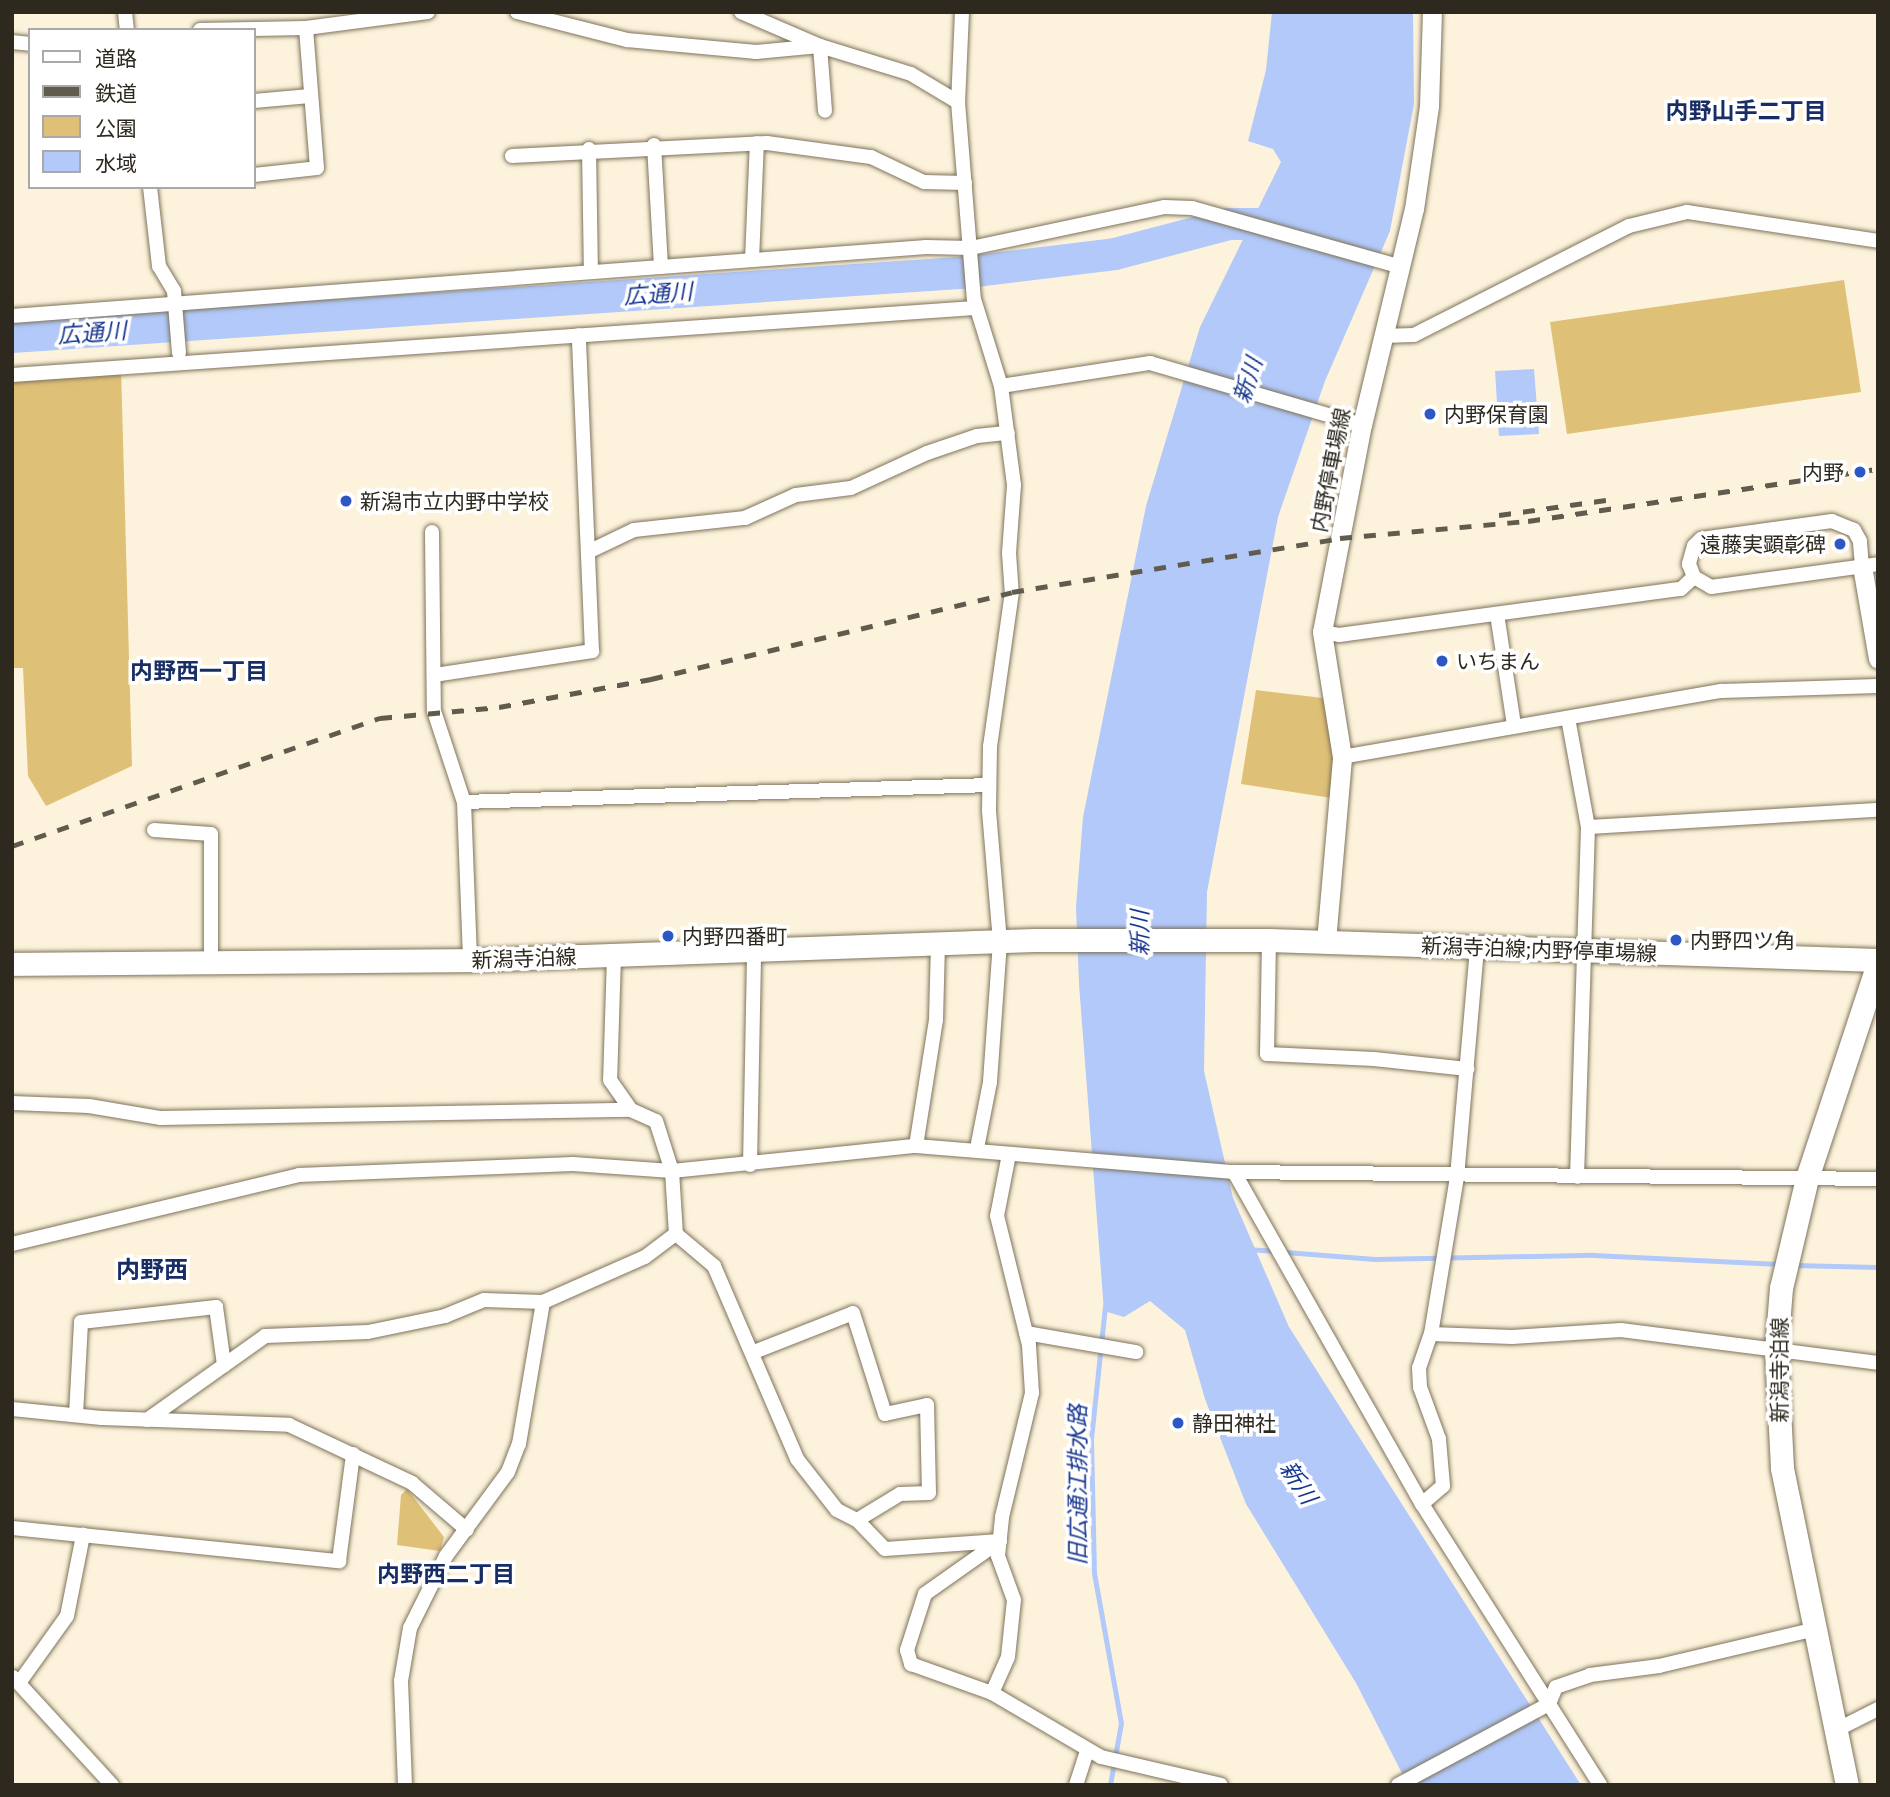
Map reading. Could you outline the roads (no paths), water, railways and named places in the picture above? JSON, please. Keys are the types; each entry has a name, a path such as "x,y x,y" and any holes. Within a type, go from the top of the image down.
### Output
{"main road":[{"name":"内野停車場線","path":"1326,941 1342,757 1322,632 1362,425 1423,158 1432,12"},
{"path":"1870,565 1878,659"},
{"name":"新潟寺泊線","path":"12,964 470,960 1035,940 1269,940"},
{"path":"1269,940 1326,941"},
{"name":"新潟寺泊線;内野停車場線","path":"1326,941 1583,953 1878,962"},
{"name":"新潟寺泊線","path":"1847,1785 1782,1468 1776,1350 1781,1288 1807,1178 1878,962"}],"street":[{"path":"256,29 306,28 428,12"},
{"path":"517,12 627,40 756,52 820,46"},
{"path":"741,12 820,46 911,74 958,102"},
{"path":"962,12 958,102 975,304 1001,386 1014,485 1009,553 1012,592 990,746 989,785 1000,942 990,1082 976,1148"},
{"path":"256,175 317,168 306,28"},
{"path":"820,46 825,111"},
{"path":"256,102 310,96"},
{"path":"512,156 654,145 757,143 871,157 924,182 965,183"},
{"path":"752,260 757,143"},
{"path":"654,145 661,267"},
{"path":"589,149 591,272"},
{"path":"151,189 159,266 175,303 179,353"},
{"path":"12,316 752,260 971,251 1164,207 1192,208 1399,266"},
{"path":"1382,336 1414,335 1629,226 1687,212 1878,241"},
{"path":"12,375 975,304"},
{"path":"434,675 592,651 590,551 579,335"},
{"path":"1001,386 1150,363 1362,425"},
{"path":"590,551 634,530 745,518 796,495 851,488 927,453 977,436 1007,433"},
{"path":"1832,522 1853,530 1870,565 1711,587 1694,577 1690,553 1701,539 1832,522"},
{"path":"432,532 434,711 464,802 470,960"},
{"path":"1322,632 1339,635 1681,589 1694,577"},
{"path":"1497,614 1514,725"},
{"path":"1342,757 1721,691 1878,686"},
{"path":"1568,718 1588,827 1577,1177"},
{"path":"464,802 989,785"},
{"path":"1588,827 1878,810"},
{"path":"154,830 211,834 211,962"},
{"path":"1269,940 1267,1054 1374,1059 1466,1069"},
{"path":"916,1146 936,1020 938,945"},
{"path":"1422,1504 1443,1486 1439,1439 1420,1377 1424,1345 1431,1334 1457,1177 1477,947"},
{"path":"750,1165 754,952"},
{"path":"614,956 610,1080 631,1110"},
{"path":"12,1103 89,1107 161,1118 631,1110 656,1121 672,1171 676,1234 714,1266 754,1352 797,1459 836,1510 856,1520 885,1549 1000,1541"},
{"path":"12,1244 299,1175 573,1164 672,1171 916,1146 976,1148 1009,1154 1048,1155 1234,1172 1457,1177 1878,1179"},
{"path":"992,1693 1008,1657 1014,1600 998,1556 1000,1541 1032,1393 1026,1333 997,1216 1009,1154"},
{"path":"1234,1172 1422,1504 1600,1785"},
{"path":"147,1419 265,1336 368,1332 445,1315 484,1300 543,1302 645,1257 676,1234"},
{"path":"405,1785 401,1681 410,1628 446,1556 508,1472 519,1444 543,1302"},
{"path":"76,1415 81,1322 216,1307 224,1365"},
{"path":"754,1352 853,1313 885,1414 927,1405 929,1493 900,1494 856,1520"},
{"path":"1431,1334 1512,1337 1621,1330 1878,1363"},
{"path":"1026,1333 1136,1352"},
{"path":"12,1409 76,1415 289,1425 412,1483 467,1530"},
{"path":"12,1528 339,1561 353,1454"},
{"path":"83,1535 67,1616 16,1679 112,1785"},
{"path":"1000,1541 925,1594 907,1650 911,1664 992,1693 1101,1757 1221,1785"},
{"path":"1398,1785 1549,1704 1556,1687 1590,1675 1659,1666 1815,1629"},
{"path":"1836,1730 1878,1709"},
{"path":"1076,1785 1087,1751"}],"water":[{"name":"新川","path":"1272,12 1413,12 1414,104 1390,231 1325,381 1278,517 1207,892 1204,1071 1233,1198 1289,1327 1581,1785 1408,1785 1356,1683 1246,1504 1205,1399 1185,1330 1150,1301 1124,1317 1104,1311 1079,984 1076,907 1083,817 1146,506 1200,327 1281,162 1273,149 1248,141 1266,70"},
{"path":"1534,369 1539,434 1499,436 1495,371"}],"waterway":[{"name":"広通川","path":"12,337 959,273 1115,254 1229,224 1266,224"},
{"path":"1248,1249 1375,1259 1593,1255 1780,1264"},
{"path":"1793,1265 1878,1267"},
{"name":"旧広通江排水路","path":"1105,1306 1091,1440 1094,1573 1121,1723 1110,1785"}],"railway":[{"path":"12,846 380,718 499,707 651,679 1012,592 1340,538 1528,521 1878,469"},
{"path":"1499,515 1606,500"}],"place":[{"name":"内野保育園","path":"1430,414"},
{"name":"内野","path":"1860,472"},
{"name":"新潟市立内野中学校","path":"346,501"},
{"name":"遠藤実顕彰碑","path":"1840,544"},
{"name":"いちまん","path":"1442,661"},
{"name":"内野四番町","path":"668,936"},
{"name":"内野四ツ角","path":"1676,940"},
{"name":"静田神社","path":"1178,1423"}],"district":[{"name":"内野山手二丁目","path":"1746,110"},
{"name":"内野西一丁目","path":"199,670"},
{"name":"内野西","path":"152,1269"},
{"name":"内野西二丁目","path":"446,1573"}]}
